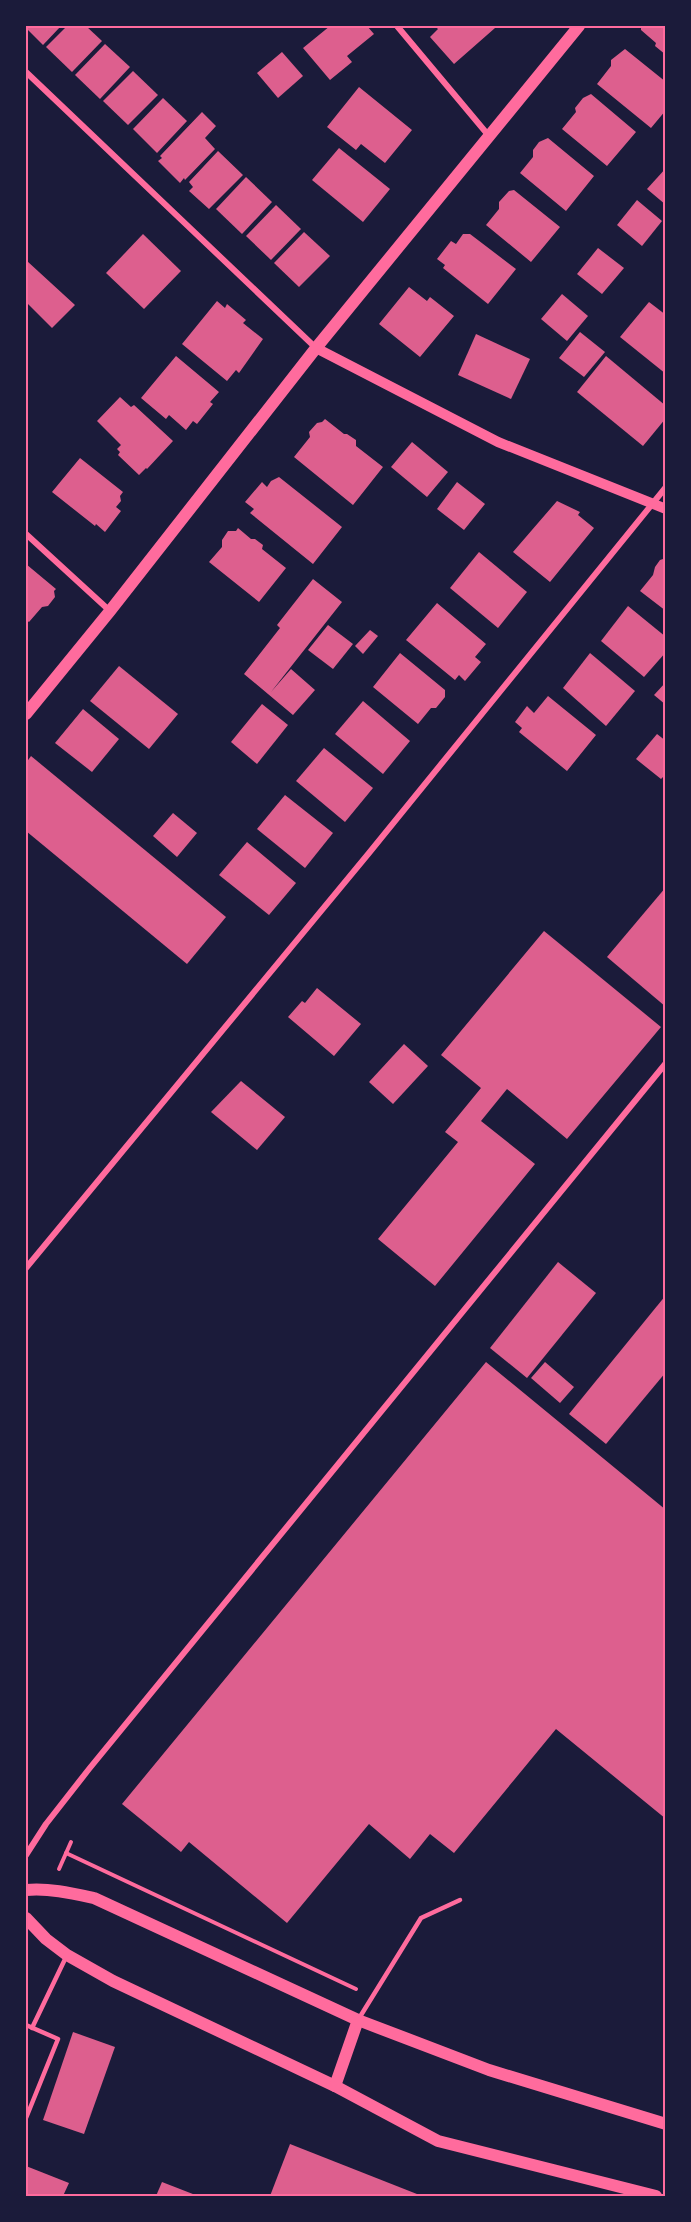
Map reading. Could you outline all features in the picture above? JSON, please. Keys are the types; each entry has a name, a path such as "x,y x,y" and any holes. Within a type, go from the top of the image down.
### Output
{"main road":[{"path":"26,714 110,611 316,348 579,26"},
{"path":"26,1890 66,1891 94,1898 358,2020 489,2070 666,2124"},
{"path":"26,1918 46,1939 67,1955 113,1981 335,2086 438,2141 656,2196"},
{"path":"335,2086 358,2020"}],"street":[{"path":"397,26 489,136"},
{"path":"26,72 316,348 498,442 666,509"},
{"path":"26,1268 362,862 666,487"},
{"path":"26,534 110,611"},
{"path":"26,1855 46,1824 89,1769 666,1063"}],"lane":[{"path":"358,2020 422,1918 460,1900"},
{"path":"32,2028 67,1955"},
{"path":"26,2025 57,2039 26,2118"}],"building":[{"path":"26,26 61,26 43,45"},
{"path":"67,26 86,26 102,41 72,72 46,47"},
{"path":"330,26 367,26 374,34 347,56 352,62 330,80 303,48"},
{"path":"435,26 493,26 495,28 454,64 430,37 438,29"},
{"path":"641,26 666,26 666,55 641,30"},
{"path":"105,44 130,67 100,99 75,75"},
{"path":"625,49 666,82 666,110 651,128 597,84 611,66 611,60"},
{"path":"282,52 303,76 278,98 257,73"},
{"path":"133,71 158,95 128,125 103,101"},
{"path":"359,87 412,130 385,163 361,144 356,150 327,127"},
{"path":"591,94 636,132 607,166 562,129 576,112 575,108 583,98"},
{"path":"163,98 187,121 157,153 133,129"},
{"path":"202,112 216,126 205,138 215,149 180,183 158,161 162,158 160,156"},
{"path":"548,138 594,176 566,211 520,173 533,157 533,150 539,142"},
{"path":"339,148 390,189 363,222 312,180"},
{"path":"218,151 243,175 209,209 189,191 193,187 189,182"},
{"path":"666,168 666,205 647,189"},
{"path":"246,177 272,202 242,234 216,209"},
{"path":"514,190 560,227 531,262 486,225 499,209 499,202 509,191"},
{"path":"637,200 662,221 642,246 617,225"},
{"path":"276,205 301,229 271,260 246,236"},
{"path":"304,232 330,256 299,287 274,263"},
{"path":"143,234 181,271 144,309 106,273"},
{"path":"463,234 470,234 516,269 488,304 443,268 445,265 437,259 451,241 456,244"},
{"path":"598,248 624,268 602,294 577,274"},
{"path":"26,256 27,261 75,305 52,328 26,302"},
{"path":"409,287 427,301 430,297 454,316 420,357 379,324"},
{"path":"562,294 588,316 567,341 541,319"},
{"path":"217,301 225,308 227,304 246,320 243,323 263,339 239,373 236,370 227,381 182,344"},
{"path":"649,302 666,315 666,374 620,337"},
{"path":"580,332 605,352 584,377 559,358"},
{"path":"476,334 530,359 511,399 458,375"},
{"path":"176,356 219,392 210,402 213,404 197,424 193,421 186,430 169,415 166,419 141,398"},
{"path":"606,356 666,406 666,418 643,446 577,392"},
{"path":"120,397 131,407 134,405 173,441 139,475 118,455 120,452 117,449 121,445 97,421"},
{"path":"325,419 356,440 356,446 383,467 353,505 294,457 310,437 309,432 317,423"},
{"path":"412,442 448,472 427,497 391,467"},
{"path":"80,458 123,492 120,496 121,501 116,507 121,511 105,532 52,492"},
{"path":"279,477 342,527 313,564 250,513 254,509 245,502 262,482 267,487 271,481"},
{"path":"457,482 485,504 464,530 437,509"},
{"path":"557,501 580,512 578,515 594,528 550,582 513,552"},
{"path":"238,528 263,545 262,549 286,568 259,602 209,562 222,547 222,540 228,531 236,531"},
{"path":"479,552 527,592 498,628 450,588"},
{"path":"666,558 666,611 640,591 653,575 660,560"},
{"path":"26,564 56,589 55,597 48,606 42,607 29,622 26,620"},
{"path":"313,579 342,602 271,692 291,669 315,690 293,715 244,674 280,628 277,625"},
{"path":"437,603 486,644 475,657 481,662 465,681 459,675 455,680 406,640"},
{"path":"628,606 666,637 666,652 644,677 601,641"},
{"path":"328,625 353,644 333,669 308,650"},
{"path":"370,630 378,636 363,654 355,646"},
{"path":"400,653 445,690 445,697 436,708 431,708 418,724 373,687"},
{"path":"590,653 635,691 606,726 563,688"},
{"path":"119,666 178,714 149,749 90,701"},
{"path":"666,682 666,705 654,695"},
{"path":"548,696 596,735 567,771 519,732 522,728 515,722 527,706 534,713"},
{"path":"363,701 410,741 383,774 335,734"},
{"path":"262,704 288,725 257,764 231,742"},
{"path":"83,709 119,739 92,772 55,743"},
{"path":"657,734 666,741 666,774 661,779 636,759"},
{"path":"324,748 373,788 345,822 296,781"},
{"path":"31,756 226,917 187,964 26,831 26,763"},
{"path":"285,795 333,833 305,868 257,829"},
{"path":"173,813 197,833 177,857 153,836"},
{"path":"247,842 296,883 269,915 219,875"},
{"path":"666,887 666,1007 607,957"},
{"path":"544,931 661,1027 567,1139 507,1089 481,1121 535,1164 435,1286 378,1239 458,1142 445,1132 481,1088 441,1055"},
{"path":"317,988 361,1024 334,1056 288,1017 302,1001 305,1003"},
{"path":"404,1044 428,1066 393,1104 369,1082"},
{"path":"241,1081 285,1117 257,1150 211,1112"},
{"path":"558,1262 596,1293 527,1378 490,1348"},
{"path":"666,1295 666,1372 606,1444 569,1414"},
{"path":"486,1362 666,1510 666,1819 556,1729 454,1853 430,1834 410,1859 369,1824 287,1923 189,1842 181,1852 122,1804"},
{"path":"545,1362 574,1387 560,1403 531,1378"},
{"path":"73,2032 115,2047 84,2134 43,2120"},
{"path":"290,2144 422,2196 270,2196"},
{"path":"26,2166 69,2183 63,2196 26,2196"},
{"path":"162,2182 198,2196 156,2196"}]}
